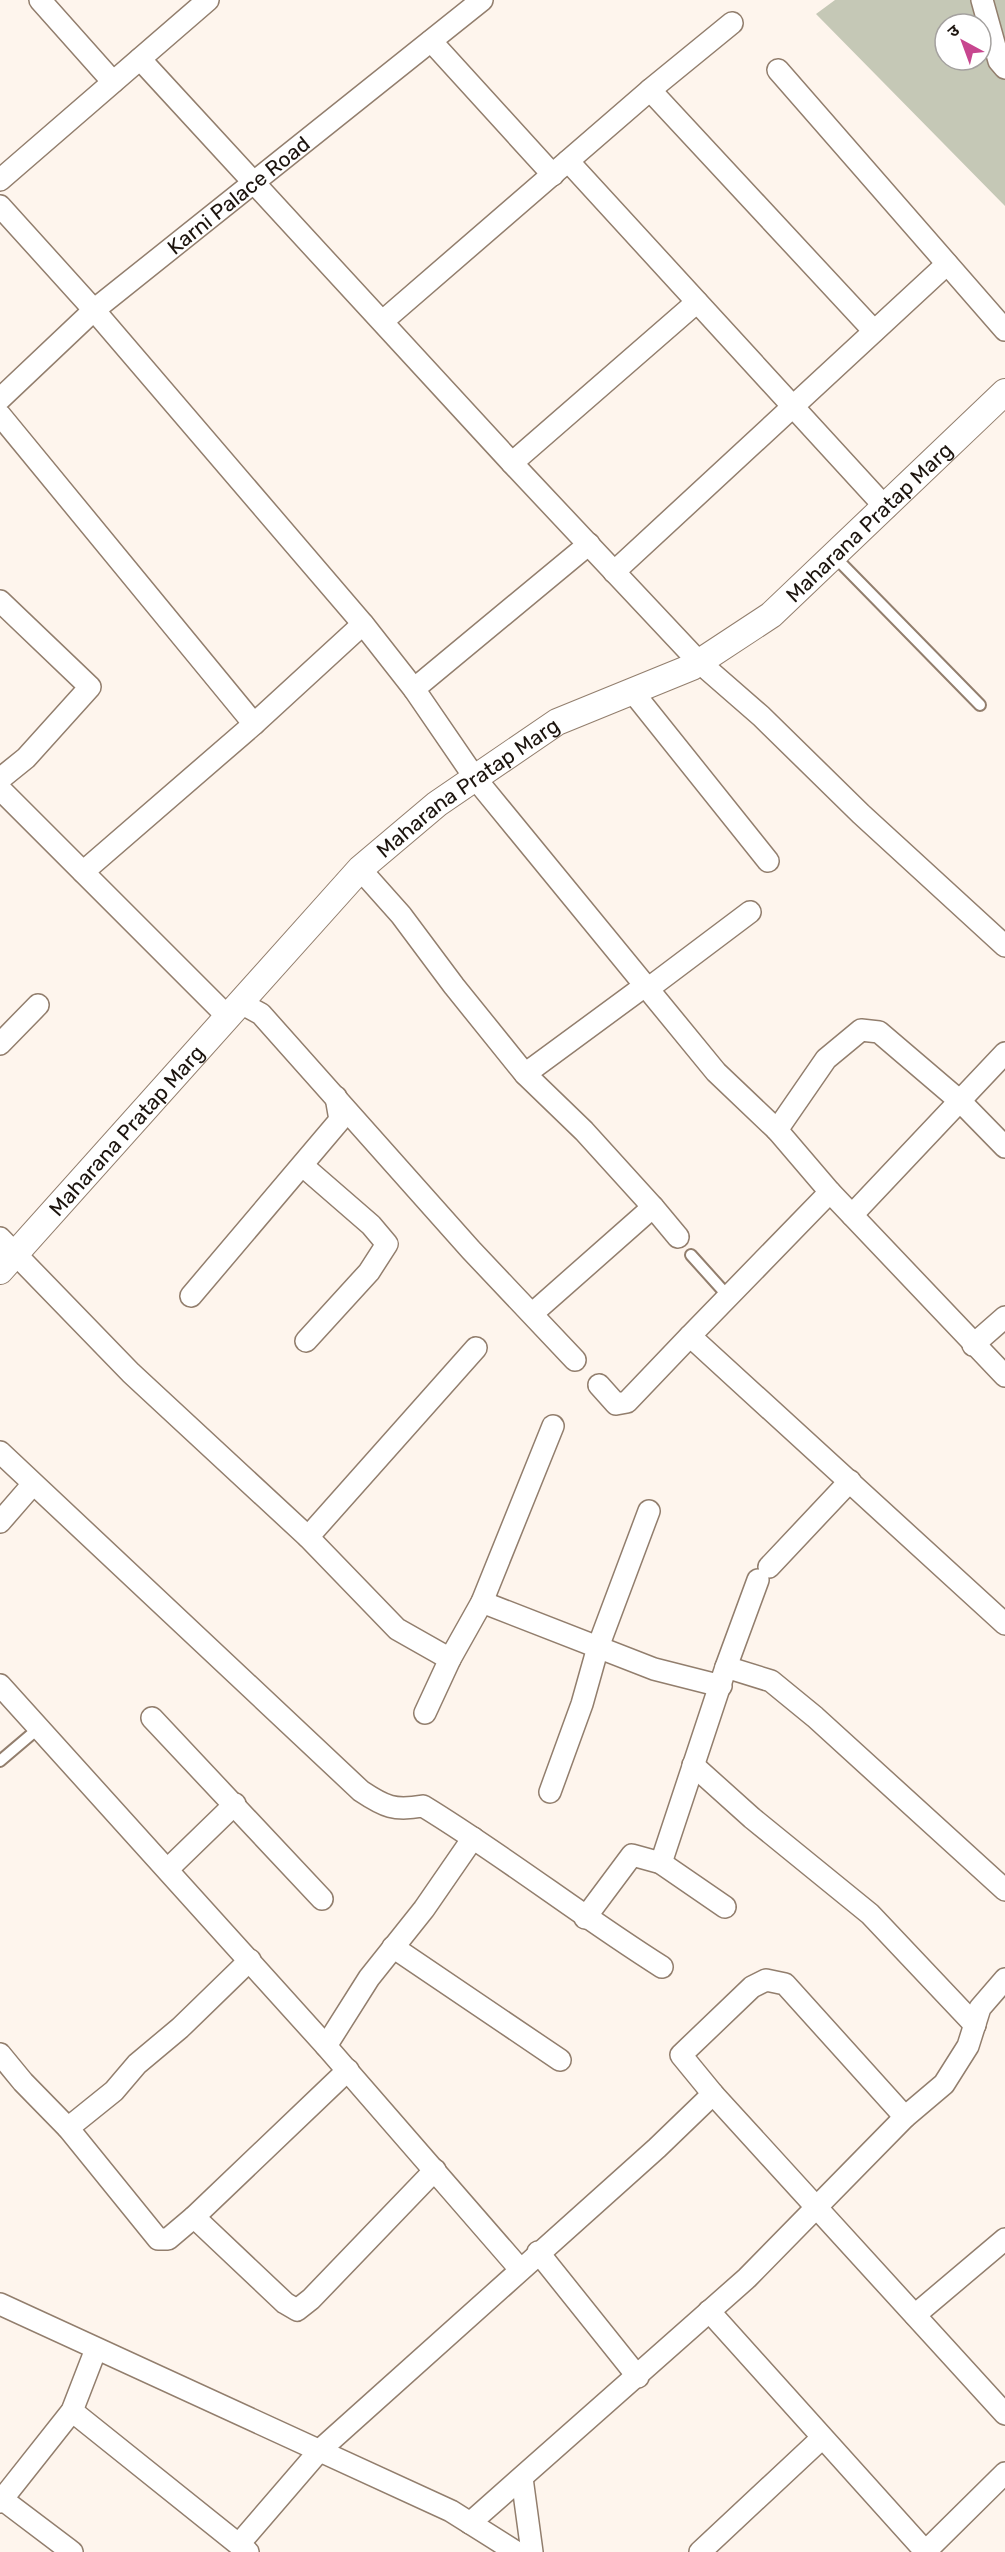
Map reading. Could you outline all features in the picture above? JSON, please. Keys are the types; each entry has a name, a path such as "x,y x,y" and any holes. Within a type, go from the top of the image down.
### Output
{"street":[{"path":"40,0 113,82"},
{"path":"0,180 208,0"},
{"name":"Karni Palace Road","path":"0,399 94,310 482,0"},
{"path":"982,0 999,61 1005,68"},
{"path":"383,321 650,90 732,23"},
{"path":"431,41 697,302 886,508"},
{"path":"140,59 512,463 699,662 761,716 861,814 1005,946"},
{"path":"778,70 1005,330"},
{"path":"650,90 874,331"},
{"path":"0,206 94,310 363,624 414,689 474,778 716,1072 777,1130 830,1192 973,1345 1005,1376"},
{"path":"614,572 947,264"},
{"path":"512,463 697,302"},
{"name":"Maharana Pratap Marg","path":"5,1254 360,869 437,804 557,722 699,662 771,615 835,557 1005,392"},
{"path":"0,415 254,724"},
{"path":"414,689 589,544"},
{"path":"0,601 90,687 26,758 0,779"},
{"path":"83,872 254,724 363,624"},
{"path":"632,691 768,861"},
{"path":"0,789 83,872 233,1009 261,1014 471,1250 575,1360"},
{"path":"360,869 401,915 454,986 525,1074 584,1131 678,1237"},
{"path":"525,1074 750,912"},
{"path":"0,1044 38,1005"},
{"path":"777,1130 826,1059 861,1030 879,1032 961,1102 1005,1147"},
{"path":"852,1215 1005,1053"},
{"path":"191,1296 340,1120 336,1097"},
{"path":"303,1166 371,1225 387,1244 369,1272 306,1341"},
{"path":"599,1384 616,1404 627,1402 830,1192"},
{"path":"533,1313 653,1207"},
{"path":"5,1254 308,1537 397,1629 450,1659"},
{"path":"973,1345 1005,1317"},
{"path":"690,1336 1005,1624"},
{"path":"308,1537 476,1348"},
{"path":"425,1713 450,1659 482,1602 552,1426"},
{"path":"0,1452 226,1661 361,1791 379,1803 399,1810 423,1806 473,1838 585,1918 662,1967"},
{"path":"661,1863 723,1677 764,1574 850,1481"},
{"path":"0,1522 33,1484"},
{"path":"550,1792 582,1704 598,1647 650,1511"},
{"path":"482,1602 654,1669 771,1682 883,1776 1005,1890"},
{"path":"0,1685 348,2070 519,2268"},
{"path":"152,1718 322,1899"},
{"path":"693,1765 752,1818 870,1914 975,2025"},
{"path":"168,1869 235,1804"},
{"path":"326,2046 369,1977 424,1909 473,1838"},
{"path":"585,1918 632,1855 661,1863 725,1907"},
{"path":"393,1947 560,2060"},
{"path":"68,2128 114,2091 137,2064 180,2028 250,1960"},
{"path":"470,2523 638,2377 944,2084 968,2046 981,2008 1005,1979"},
{"path":"906,2118 785,1984 766,1980 752,1987 681,2055 713,2094 1005,2414"},
{"path":"0,2054 23,2082 68,2128 158,2239 168,2239 194,2217 348,2070"},
{"path":"72,2411 243,2548 320,2450 519,2268 657,2148 713,2094"},
{"path":"194,2217 285,2303 297,2310 311,2299 435,2170"},
{"path":"915,2315 1005,2240"},
{"path":"537,2252 638,2377"},
{"path":"0,2304 451,2511 516,2552"},
{"path":"709,2311 925,2552 1005,2474"},
{"path":"72,2552 1,2500 72,2411 96,2349"},
{"path":"700,2552 822,2438"},
{"path":"522,2478 532,2552"}],"lane":[{"path":"835,557 980,705"},
{"path":"691,1256 728,1295"},
{"path":"0,1761 40,1727"}],"green space":[{"path":"835,0 1005,0 1005,206 816,14"}]}
